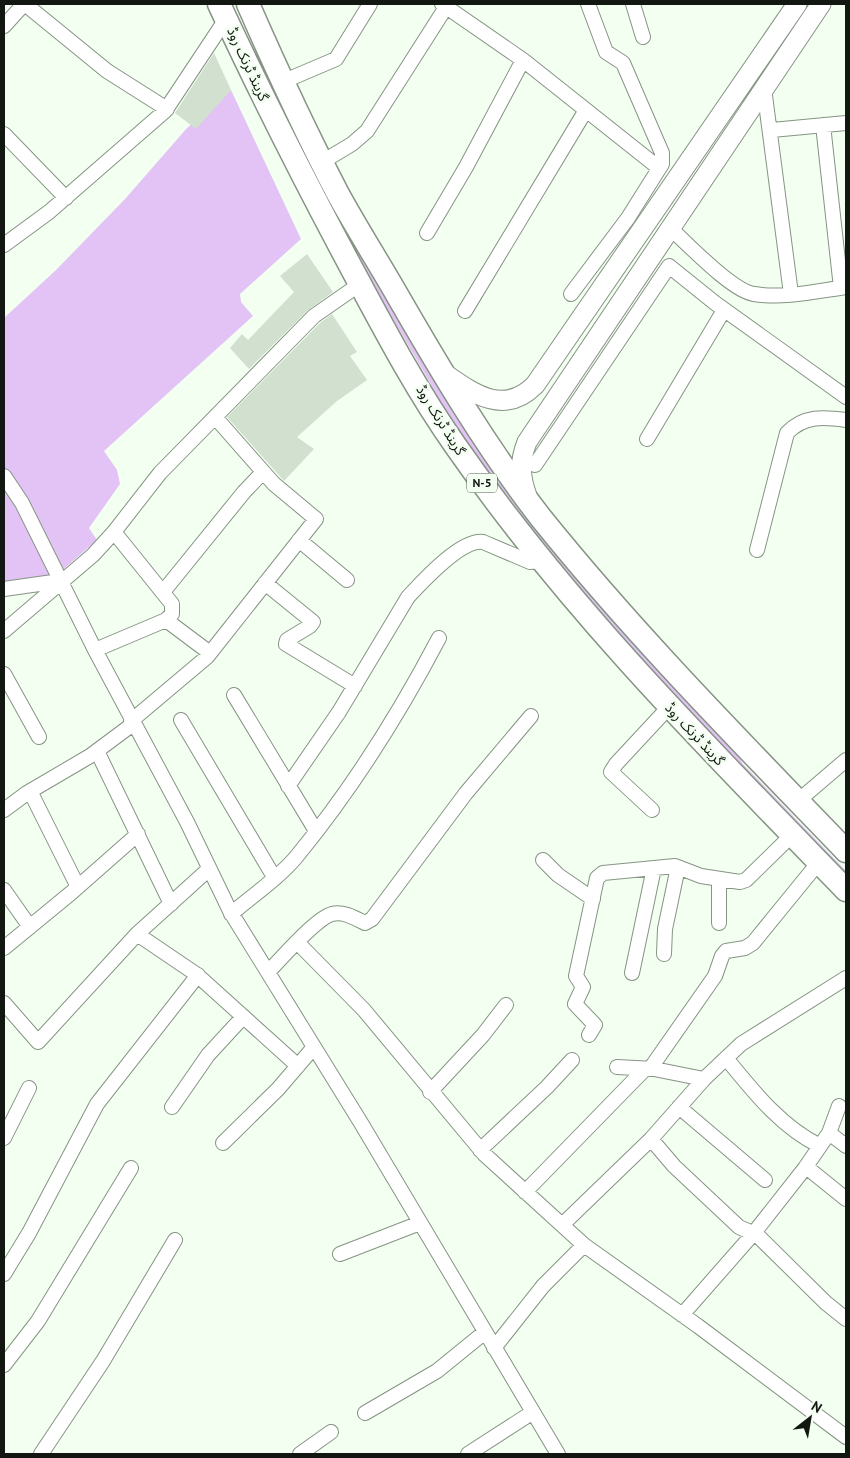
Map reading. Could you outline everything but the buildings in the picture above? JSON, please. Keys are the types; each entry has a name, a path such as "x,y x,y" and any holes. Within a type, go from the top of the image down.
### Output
{"highway":[{"name":"گرینڈ ٹرنک روڈ","path":"248,4 282,82 339,196 440,370 499,461 530,502 623,614 846,851"},
{"name":"گرینڈ ٹرنک روڈ","path":"223,11 316,205 383,327 453,442 542,561 608,640 669,707 846,890"},
{"path":"316,205 339,196"}],"main road":[{"path":"440,370 464,387 487,399 510,399 525,395 535,385 797,4"},
{"path":"530,502 520,474 522,455 526,442 821,4"},
{"path":"688,165 706,174"}],"street":[{"path":"4,26 24,4 107,71 167,109"},
{"path":"282,82 336,58 370,4"},
{"path":"570,294 628,218 662,164 662,153 623,63 606,52 588,4"},
{"path":"633,4 643,37"},
{"path":"322,162 352,144 367,130 446,5 523,60 659,168"},
{"path":"4,245 66,198 167,109 223,11"},
{"path":"427,233 466,166 523,60"},
{"path":"764,88 772,130 792,294"},
{"path":"465,311 586,110"},
{"path":"772,130 846,123"},
{"path":"670,228 733,283 753,294 792,294 844,288 823,126"},
{"path":"4,134 66,198"},
{"path":"535,465 669,266 724,310 846,397"},
{"path":"4,631 61,580 93,555 114,532 160,473 314,316 360,284"},
{"path":"647,439 724,310"},
{"path":"757,550 787,433 799,424 818,416 846,420"},
{"path":"4,810 30,791 97,751 210,653 316,519 274,484 215,417"},
{"path":"163,592 244,492 263,472"},
{"path":"4,476 22,502 95,650 231,914 314,1047 558,1454"},
{"path":"95,650 166,620 172,614 172,604 114,532"},
{"path":"299,540 348,580"},
{"path":"288,786 355,686 408,597 460,549 476,541 483,542 530,562 542,561"},
{"path":"4,589 61,580"},
{"path":"265,583 312,622 310,626 287,640 286,644 355,686"},
{"path":"166,620 210,653"},
{"path":"231,914 297,856 316,831 404,704 439,638"},
{"path":"4,674 39,737"},
{"path":"234,695 316,831"},
{"path":"652,810 611,772 616,764 669,707"},
{"path":"268,972 320,920 332,914 344,914 366,923 372,919 466,793 531,716"},
{"path":"181,720 274,877"},
{"path":"97,751 171,904"},
{"path":"798,801 846,760"},
{"path":"30,791 78,887"},
{"path":"4,948 138,834"},
{"path":"588,1035 594,1022 575,1004 583,987 576,976 597,878 603,873 678,867 701,876 740,882 746,880 792,835"},
{"path":"543,860 558,876 593,899"},
{"path":"525,1192 647,1069 715,976 722,956 726,951 745,948 753,943 819,862"},
{"path":"664,954 665,929 678,867"},
{"path":"632,973 654,868"},
{"path":"4,1003 38,1042 137,934 209,869"},
{"path":"719,879 719,923"},
{"path":"4,890 30,927"},
{"path":"137,934 198,975 298,1066"},
{"path":"297,942 364,1010 480,1150 584,1246 682,1315 846,1437"},
{"path":"4,1274 29,1233 96,1104 198,975"},
{"path":"562,1225 650,1139 704,1079 741,1044 846,978"},
{"path":"430,1092 482,1035 506,1005"},
{"path":"172,1107 208,1055 243,1016"},
{"path":"223,1143 278,1089 314,1047"},
{"path":"726,1058 770,1109 795,1131 820,1146"},
{"path":"480,1150 548,1087 572,1060"},
{"path":"617,1067 647,1069 704,1079"},
{"path":"4,1138 29,1088"},
{"path":"679,1106 765,1180"},
{"path":"682,1315 752,1234 820,1146 829,1133 839,1106"},
{"path":"829,1133 846,1146"},
{"path":"650,1139 674,1166 739,1227 757,1235 826,1303 846,1319"},
{"path":"4,1365 38,1321 131,1168"},
{"path":"810,1170 846,1199"},
{"path":"340,1254 420,1223"},
{"path":"42,1454 103,1360 175,1240"},
{"path":"494,1348 543,1286 584,1246"},
{"path":"365,1413 437,1371 485,1332"},
{"path":"468,1454 533,1412"},
{"path":"300,1454 331,1432"}],"shaded area":[{"path":"231,90 301,239 240,294 241,302 253,316 104,451 117,470 120,484 89,528 97,540 58,574 32,582 4,584 4,318 56,270 125,199 187,128"},
{"path":"341,220 421,349 733,746 743,764 846,871 846,882 609,634 455,432 429,381 343,233"}]}
